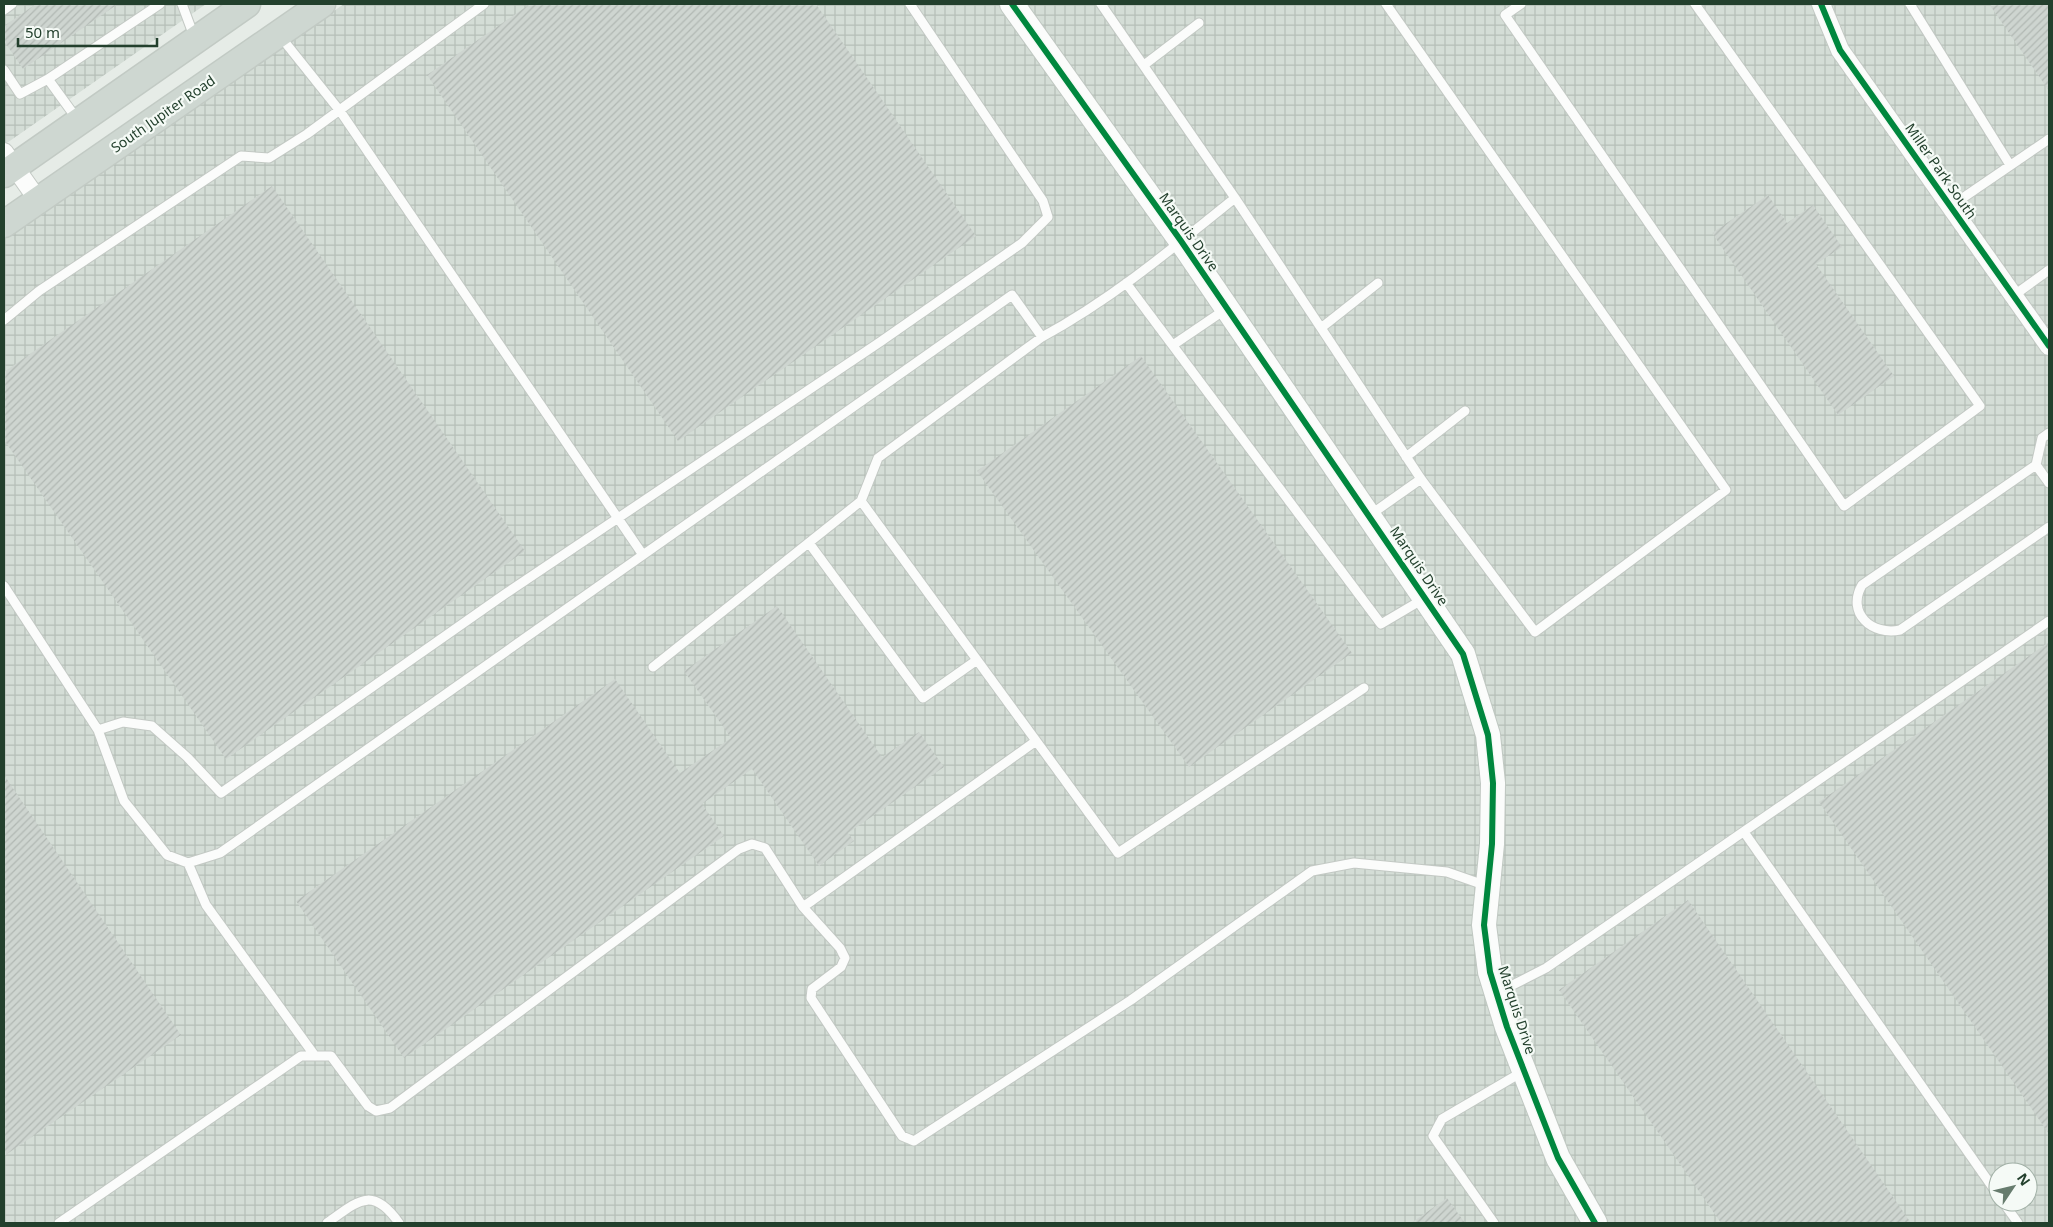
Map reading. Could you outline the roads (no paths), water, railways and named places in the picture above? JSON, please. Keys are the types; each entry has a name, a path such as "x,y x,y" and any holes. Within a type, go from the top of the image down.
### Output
{"main road":[{"path":"7,164 79,122 246,4"},
{"name":"South Jupiter Road","path":"4,224 322,4"},
{"path":"195,40 219,75"}],"street":[{"name":"Marquis Drive","path":"1012,4 1181,241 1463,654 1488,735 1493,783 1492,844 1484,925 1490,972 1524,1071 1558,1158 1595,1223"},
{"name":"Miller Park South","path":"1821,4 1840,50 2049,346"},
{"path":"7,164 38,200"}],"lane":[{"path":"4,10 12,4"},
{"path":"4,70 20,94 48,79 160,4"},
{"path":"182,4 195,40"},
{"path":"4,320 39,291 242,156 269,158 340,111 484,4"},
{"path":"98,730 123,722 152,726 187,757 221,793 618,518 872,348 1022,243 1048,217 1043,201 910,4"},
{"path":"1101,4 1235,198 1421,479 1535,632 1726,490 1386,4"},
{"path":"1521,4 1505,15 1844,506 1980,406 1695,4"},
{"path":"1910,4 2010,165"},
{"path":"1144,65 1199,23"},
{"path":"278,34 340,111 643,555"},
{"path":"48,79 79,122"},
{"path":"1950,206 2049,139"},
{"path":"653,667 861,501 878,458 1042,337 1090,309 1126,283 1235,198"},
{"path":"2013,296 2049,270"},
{"path":"1126,283 1381,624 1425,597"},
{"path":"1321,328 1378,283"},
{"path":"4,586 98,730 124,800 166,855 188,863 220,853 1012,295 1042,337"},
{"path":"1173,345 1227,308"},
{"path":"1406,457 1464,411"},
{"path":"2049,433 2042,438 2036,465 1862,585 1857,594 1858,610 1867,623 1877,630 1890,632 1900,630 2049,527"},
{"path":"2036,465 2049,483"},
{"path":"1369,516 1421,479"},
{"path":"861,501 1118,853 1364,688"},
{"path":"809,543 923,698 977,660"},
{"path":"1497,994 1546,968 2049,621"},
{"path":"804,907 1036,741"},
{"path":"1744,832 1988,1181"},
{"path":"59,1223 301,1056 331,1056 368,1106 376,1111 390,1108 739,849 752,844 765,848 804,907 840,948 845,958 840,967 812,989 810,998 902,1136 914,1141 1131,1000 1312,871 1354,863 1447,872 1487,886"},
{"path":"188,863 206,905 314,1056"},
{"path":"1494,1223 1434,1136 1442,1119 1524,1071"},
{"path":"327,1223 361,1200 373,1200 382,1203 399,1223"},
{"path":"2010,1212 2018,1223"}]}
